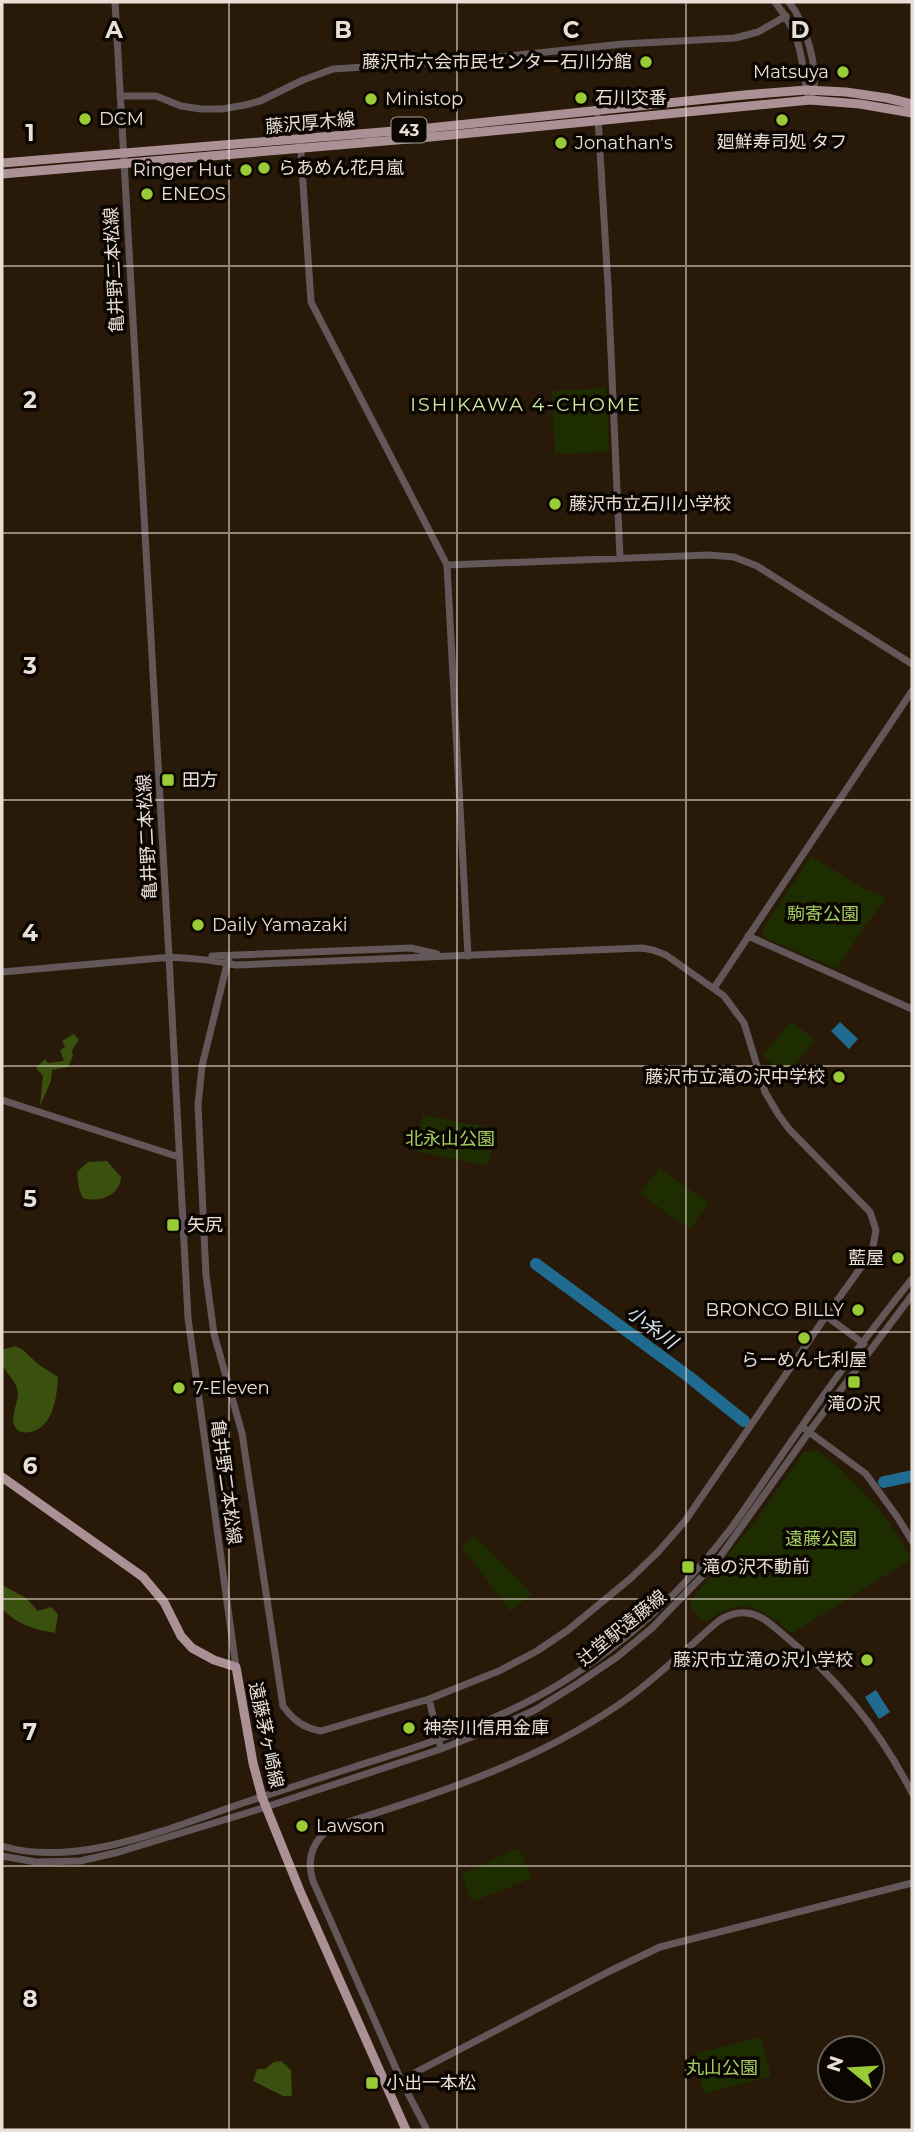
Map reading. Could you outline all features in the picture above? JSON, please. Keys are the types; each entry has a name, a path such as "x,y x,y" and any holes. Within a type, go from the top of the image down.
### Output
{"main road":[{"name":"藤沢厚木線","path":"598,116 744,94 810,90 860,94 912,104"},
{"name":"藤沢厚木線","path":"2,163 124,158 419,130 810,100 860,104 912,113"},
{"name":"藤沢厚木線","path":"2,174 124,158"},
{"name":"遠藤茅ヶ崎線","path":"2,1477 143,1577 164,1602 181,1636 192,1648 214,1660 236,1667 253,1763 264,1802 300,1891 406,2130"}],"street":[{"name":"亀井野二本松線","path":"115,2 189,1331 236,1667"},
{"path":"775,2 796,33 810,90"},
{"path":"789,2 806,34 813,60 810,100"},
{"path":"120,96 156,96 191,108 222,109 260,101 333,69 459,61 623,44 735,38 758,32 786,16"},
{"path":"598,116 620,558"},
{"path":"300,143 311,302 447,565 468,956"},
{"path":"447,565 725,556 745,561 787,584 912,664"},
{"path":"714,988 912,691"},
{"path":"748,936 912,1009"},
{"path":"2,972 169,957 228,960 411,948 438,954 468,956 653,950 666,955 724,996 744,1023 765,1092 778,1114 789,1129 832,1170 870,1212 876,1230 872,1252 685,1521 631,1578 578,1622 537,1651 499,1671 429,1699 321,1731 297,1723 283,1706 242,1433 214,1334 206,1275 198,1105 202,1066 228,960"},
{"path":"2,1100 179,1157"},
{"name":"辻堂駅遠藤線","path":"264,1802 349,1768 438,1739 500,1715 561,1684 641,1626 699,1566 731,1528 801,1427 912,1279"},
{"name":"辻堂駅遠藤線","path":"264,1802 440,1749 535,1710 607,1663 652,1628 717,1561 912,1295"},
{"path":"826,1315 871,1348"},
{"path":"801,1427 866,1474 912,1541"},
{"path":"427,2130 401,2080 310,1872 311,1851 330,1828 456,1787 556,1744 622,1702 720,1621 738,1613 757,1615 767,1621 809,1656 839,1686 878,1735 912,1793"},
{"path":"429,1699 440,1749"},
{"path":"2,1846 37,1853 65,1853 117,1844 264,1802"},
{"path":"2,1856 36,1862 80,1861 119,1852 264,1802"},
{"path":"401,2080 660,1947 912,1883"}],"green space":[{"path":"606,388 609,452 555,454 552,391"},
{"name":"駒寄公園","path":"811,856 886,899 837,969 763,937 763,929"},
{"path":"791,1021 815,1040 787,1075 763,1056"},
{"path":"74,1034 79,1040 72,1050 73,1056 68,1067 52,1070 51,1081 40,1106 43,1076 36,1068 45,1059 48,1063 64,1061 60,1050 65,1047 62,1041"},
{"name":"北永山公園","path":"423,1115 497,1129 488,1166 415,1151"},
{"path":"107,1161 121,1177 117,1189 101,1199 83,1198 77,1172 88,1162"},
{"path":"659,1168 709,1203 690,1229 640,1194"},
{"path":"15,1346 58,1377 55,1402 49,1418 44,1425 30,1432 22,1432 15,1427 13,1416 18,1390 2,1362 2,1350"},
{"name":"遠藤公園","path":"817,1450 858,1486 880,1511 910,1555 910,1560 794,1632 789,1632 762,1612 745,1607 728,1609 703,1621 690,1607 692,1599 757,1519 803,1453"},
{"path":"475,1536 532,1594 510,1611 461,1546"},
{"path":"2,1585 26,1598 38,1611 51,1607 58,1614 55,1633 26,1626 2,1609"},
{"path":"519,1848 532,1878 472,1902 461,1874"},
{"name":"丸山公園","path":"761,2037 771,2076 704,2094 697,2069 698,2053"},
{"path":"281,2061 291,2070 292,2096 283,2096 253,2081 257,2069 265,2069 274,2062"}],"water":[{"path":"840,1022 858,1039 849,1049 831,1031"},
{"path":"876,1690 890,1712 879,1719 865,1697"}],"waterway":[{"name":"小糸川","path":"536,1264 688,1376 744,1421"},
{"name":"小糸川","path":"884,1482 912,1476"}],"place":[{"name":"藤沢市六会市民センター石川分館","path":"646,62"},
{"name":"Matsuya","path":"843,72"},
{"name":"石川交番","path":"581,98"},
{"name":"Ministop","path":"371,99"},
{"name":"DCM","path":"85,119"},
{"name":"廻鮮寿司処 タフ","path":"782,120"},
{"name":"Jonathan's","path":"561,143"},
{"name":"らあめん花月嵐","path":"264,168"},
{"name":"Ringer Hut","path":"246,170"},
{"name":"ENEOS","path":"147,194"},
{"name":"藤沢市立石川小学校","path":"555,504"},
{"name":"田方","path":"168,780"},
{"name":"Daily Yamazaki","path":"198,925"},
{"name":"藤沢市立滝の沢中学校","path":"839,1077"},
{"name":"矢尻","path":"173,1225"},
{"name":"藍屋","path":"898,1258"},
{"name":"BRONCO BILLY","path":"858,1310"},
{"name":"らーめん七利屋","path":"804,1338"},
{"name":"滝の沢","path":"854,1382"},
{"name":"7-Eleven","path":"179,1388"},
{"name":"滝の沢不動前","path":"688,1567"},
{"name":"藤沢市立滝の沢小学校","path":"867,1660"},
{"name":"神奈川信用金庫","path":"409,1728"},
{"name":"Lawson","path":"302,1826"},
{"name":"小出一本松","path":"372,2083"}],"district":[{"name":"ISHIKAWA 4-CHOME","path":"526,404"}]}
